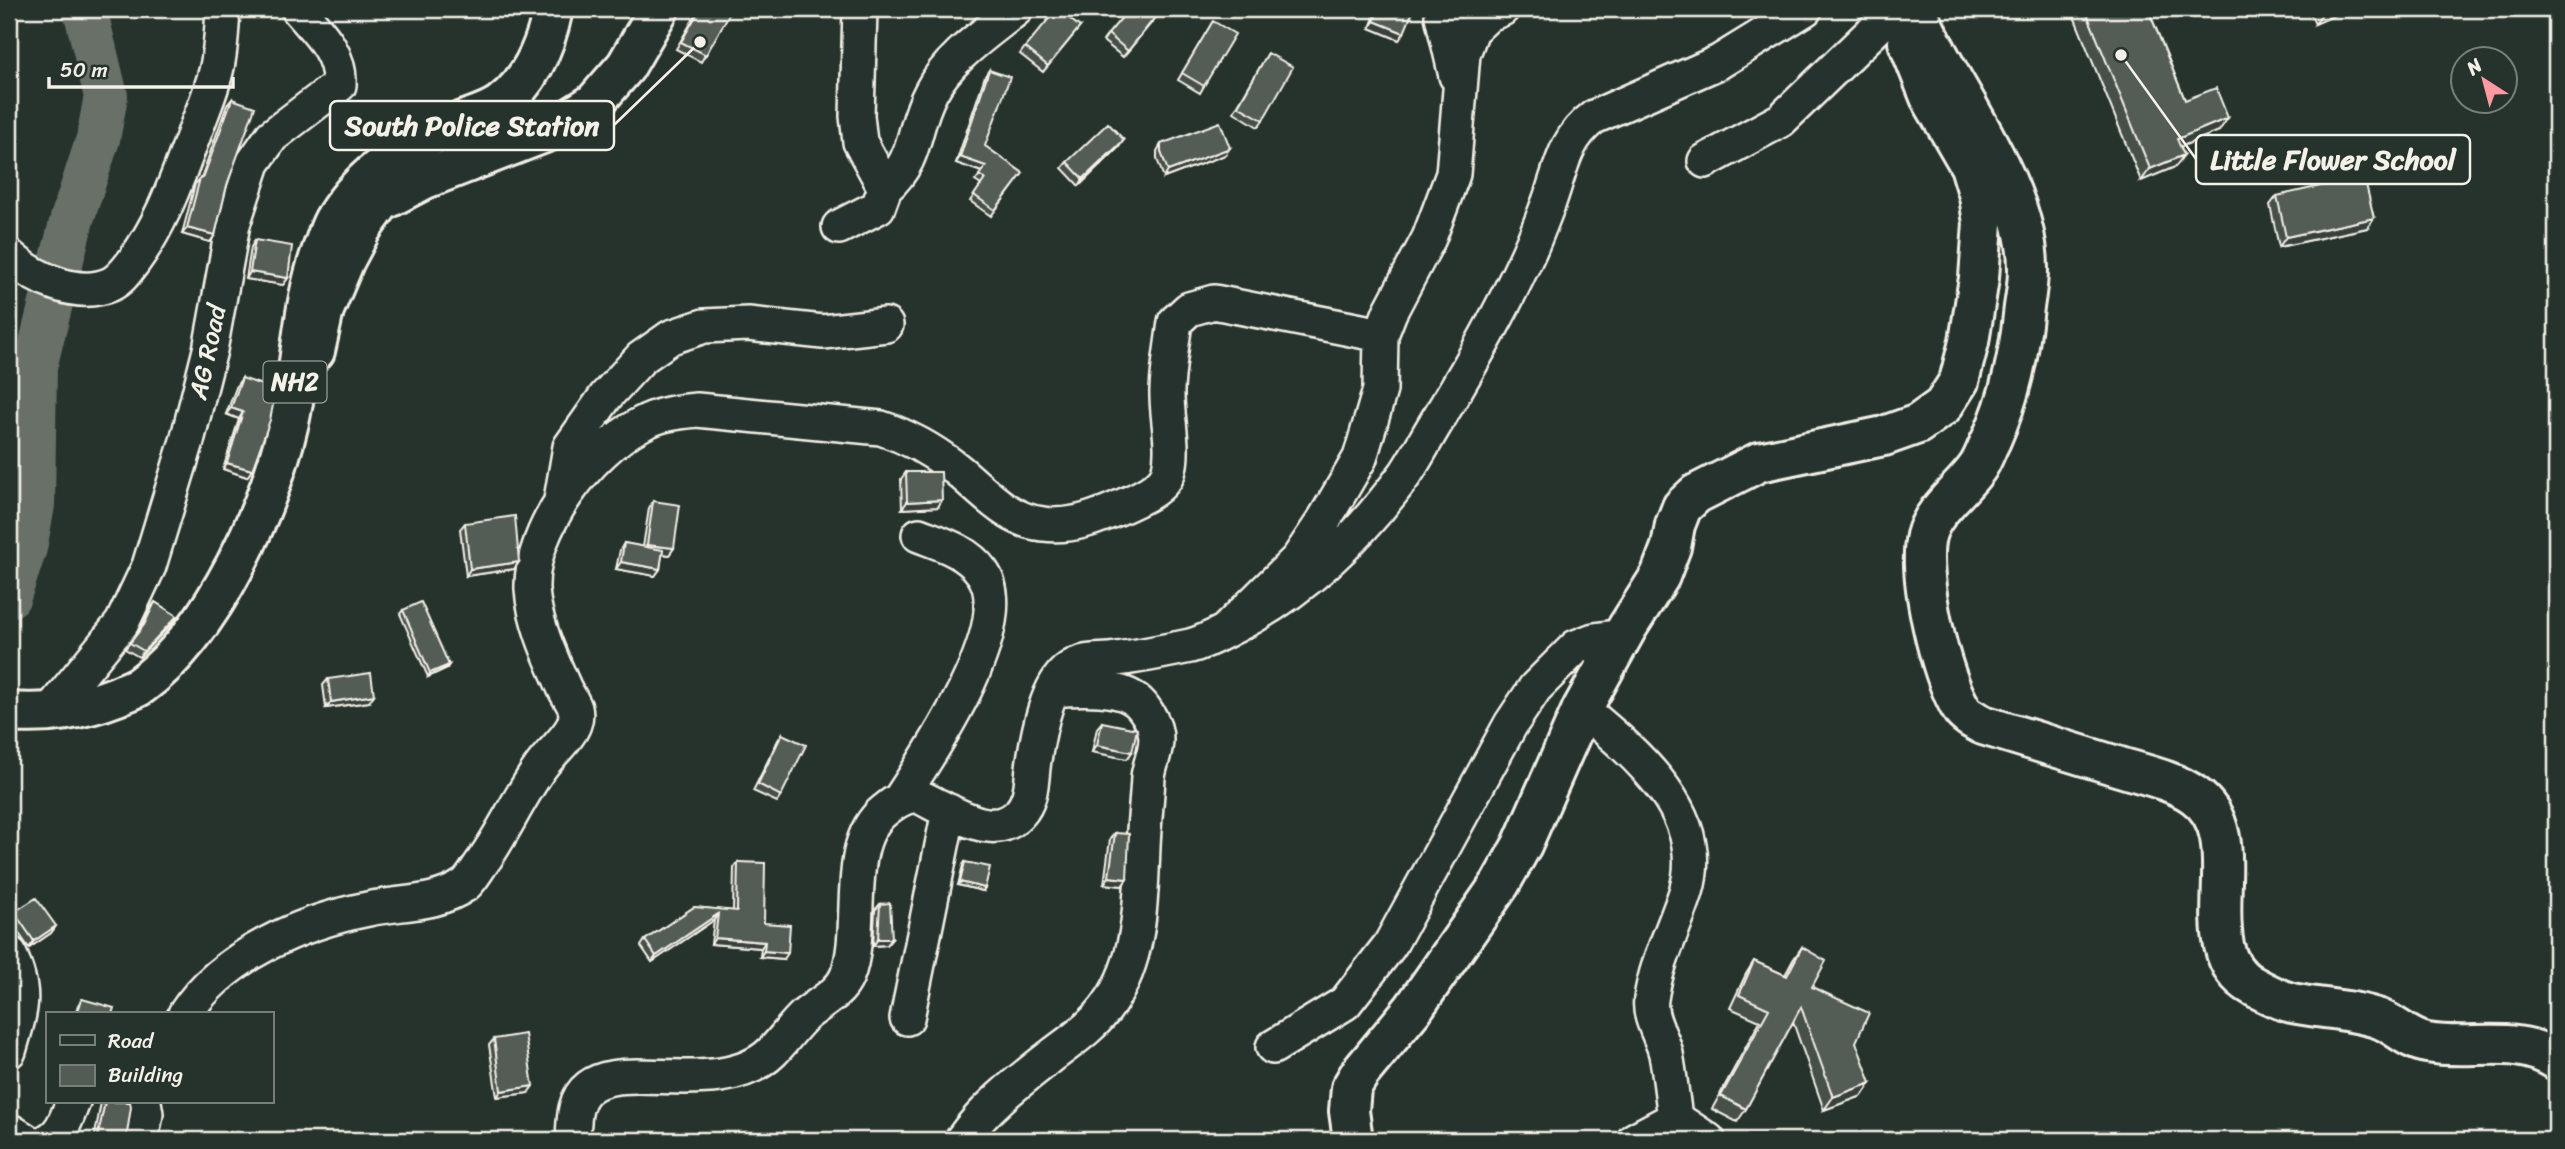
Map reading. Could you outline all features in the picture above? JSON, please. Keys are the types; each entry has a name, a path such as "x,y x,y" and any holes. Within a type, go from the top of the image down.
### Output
{"main road":[{"name":"NH2","path":"20,717 86,708 139,687 182,649 226,584 275,476 290,416 315,268 334,220 360,184 398,153 501,104 527,76 547,40 553,9"},
{"path":"275,476 314,356 324,310 345,260 362,228 381,202 425,179 552,130 594,103 626,66 659,9"},
{"path":"1353,1140 1349,1111 1351,1088 1360,1073 1413,1009 1500,884 1522,845 1582,709 1660,576 1682,508 1696,494 1759,462 1884,436 1918,424 1943,406 1959,381 1969,342 1979,278 1983,222 1970,166 1930,97 1902,9"},
{"path":"1902,9 1928,37 2005,178 2021,219 2029,269 2015,373 2001,416 1978,466 1957,494 1942,508 1927,533 1922,560 1928,607 1950,685 1963,712 1983,725 2156,778 2194,794 2211,811 2218,831 2223,949 2231,969 2251,985 2289,1002 2358,1013 2382,1020 2410,1038 2428,1043 2512,1045 2544,1052 2556,1060"}],"street":[{"path":"9,256 31,272 56,284 78,288 111,284 124,275 150,239 169,202 209,96 217,66 223,9"},
{"name":"AG Road","path":"20,717 122,623 149,566 187,441 210,350 233,224 253,163 272,136 339,85 340,69 328,45 298,9"},
{"path":"860,9 857,116 860,142 885,188"},
{"path":"839,227 878,208 885,188 898,176 911,153 917,123 931,90 953,62 1016,9"},
{"path":"1443,9 1442,16 1460,92"},
{"path":"1225,632 1298,559 1360,458 1380,390 1381,335 1390,312 1429,238 1453,174 1463,54 1472,30 1489,13 1502,9"},
{"path":"900,799 916,796 995,828 1008,824 1026,804 1032,786 1042,724 1053,690 1066,670 1084,661 1113,660 1195,645 1269,609 1321,569 1365,526 1408,469 1466,373 1509,294 1549,203 1567,147 1579,128 1594,117 1719,62 1805,9"},
{"path":"1705,161 1781,120 1902,9"},
{"path":"187,1012 214,980 272,940 317,921 370,909 434,900 467,884 486,858 539,768 574,725 576,711 546,642 532,590 536,557 547,524 582,475 605,451 639,425 667,413 697,410 881,428 922,445 955,467 1003,508 1020,517 1043,524 1083,523 1127,505 1159,486 1169,472 1171,450 1167,390 1175,322 1189,309 1214,302 1381,335"},
{"path":"561,502 570,447 606,396 641,358 671,337 704,326 748,324 823,332 886,325"},
{"path":"573,1140 575,1112 580,1097 590,1086 621,1076 730,1074 754,1065 772,1052 806,1014 841,986 847,976 853,951 856,885 864,844 873,820 900,799 950,722 978,658 993,600 983,573 956,549 919,535"},
{"path":"1273,1047 1345,1003 1390,945 1511,723 1535,688 1576,647 1594,640 1623,636"},
{"path":"962,1140 991,1106 1089,1028 1109,1005 1123,980 1140,921 1144,835 1149,772 1156,741 1155,729 1136,700 1120,692 1082,687 1053,690"},
{"path":"1582,709 1637,757 1669,796 1688,837 1690,857 1687,890 1655,978 1650,1001 1651,1013 1666,1053 1675,1118 1708,1140"},
{"path":"907,1018 949,811"},
{"path":"9,953 19,976 22,998 9,1051"},
{"path":"49,1140 55,1137 64,1123 72,1104"},
{"path":"141,1140 146,1114 144,1104"},
{"path":"1634,1140 1675,1118"},
{"path":"9,1130 25,1140"}],"building":[{"path":"700,9 732,9 706,55 681,42"},
{"path":"1057,9 1080,27 1048,66 1025,47"},
{"path":"1129,9 1162,9 1128,51 1108,34"},
{"path":"1379,9 1414,9 1404,33 1374,21"},
{"path":"2085,9 2148,9 2185,100 2216,88 2228,118 2177,139 2184,155 2150,169"},
{"path":"1213,21 1235,34 1204,86 1182,73"},
{"path":"1268,53 1293,67 1263,120 1238,106"},
{"path":"989,70 1010,77 985,146 1023,173 995,210 974,195 985,179 979,175 986,166 960,157"},
{"path":"232,99 255,107 227,185 215,235 187,228 200,178 203,178"},
{"path":"1220,122 1230,148 1168,171 1161,144"},
{"path":"1108,123 1124,140 1083,179 1067,162"},
{"path":"2364,176 2374,218 2286,237 2277,196"},
{"path":"255,240 292,246 288,278 250,272"},
{"path":"242,378 276,390 270,420 252,470 227,463 243,412 231,408"},
{"path":"906,472 941,472 942,500 907,502"},
{"path":"653,501 680,505 674,548 647,545"},
{"path":"515,516 519,562 470,569 465,523"},
{"path":"624,543 663,550 660,569 621,562"},
{"path":"155,602 177,616 144,651 130,643 144,625"},
{"path":"421,602 449,665 430,673 403,610"},
{"path":"371,673 374,695 331,702 328,679"},
{"path":"1102,722 1137,729 1132,752 1097,745"},
{"path":"782,734 806,745 781,796 758,784"},
{"path":"1115,833 1129,834 1127,879 1109,877"},
{"path":"738,862 765,863 764,923 790,925 788,953 764,951 765,942 715,938 718,914 656,956 645,940 694,907 737,911"},
{"path":"965,862 990,867 985,888 960,882"},
{"path":"36,898 56,926 34,941 14,912"},
{"path":"890,903 892,939 878,939 880,904"},
{"path":"1802,947 1826,961 1812,987 1869,1013 1856,1042 1871,1083 1833,1097 1801,1007 1746,1109 1721,1096 1769,1009 1739,995 1754,961 1787,976"},
{"path":"82,999 114,1008 113,1012 78,1012"},
{"path":"525,1034 533,1086 501,1091 494,1039"},
{"path":"105,1104 130,1104 126,1140 97,1140"}],"waterway":[{"path":"9,596 25,548 33,505 35,367 72,219 98,139 106,96 85,9"}],"place":[{"name":"South Police Station","path":"700,42"},
{"name":"Little Flower School","path":"2121,55"}]}
